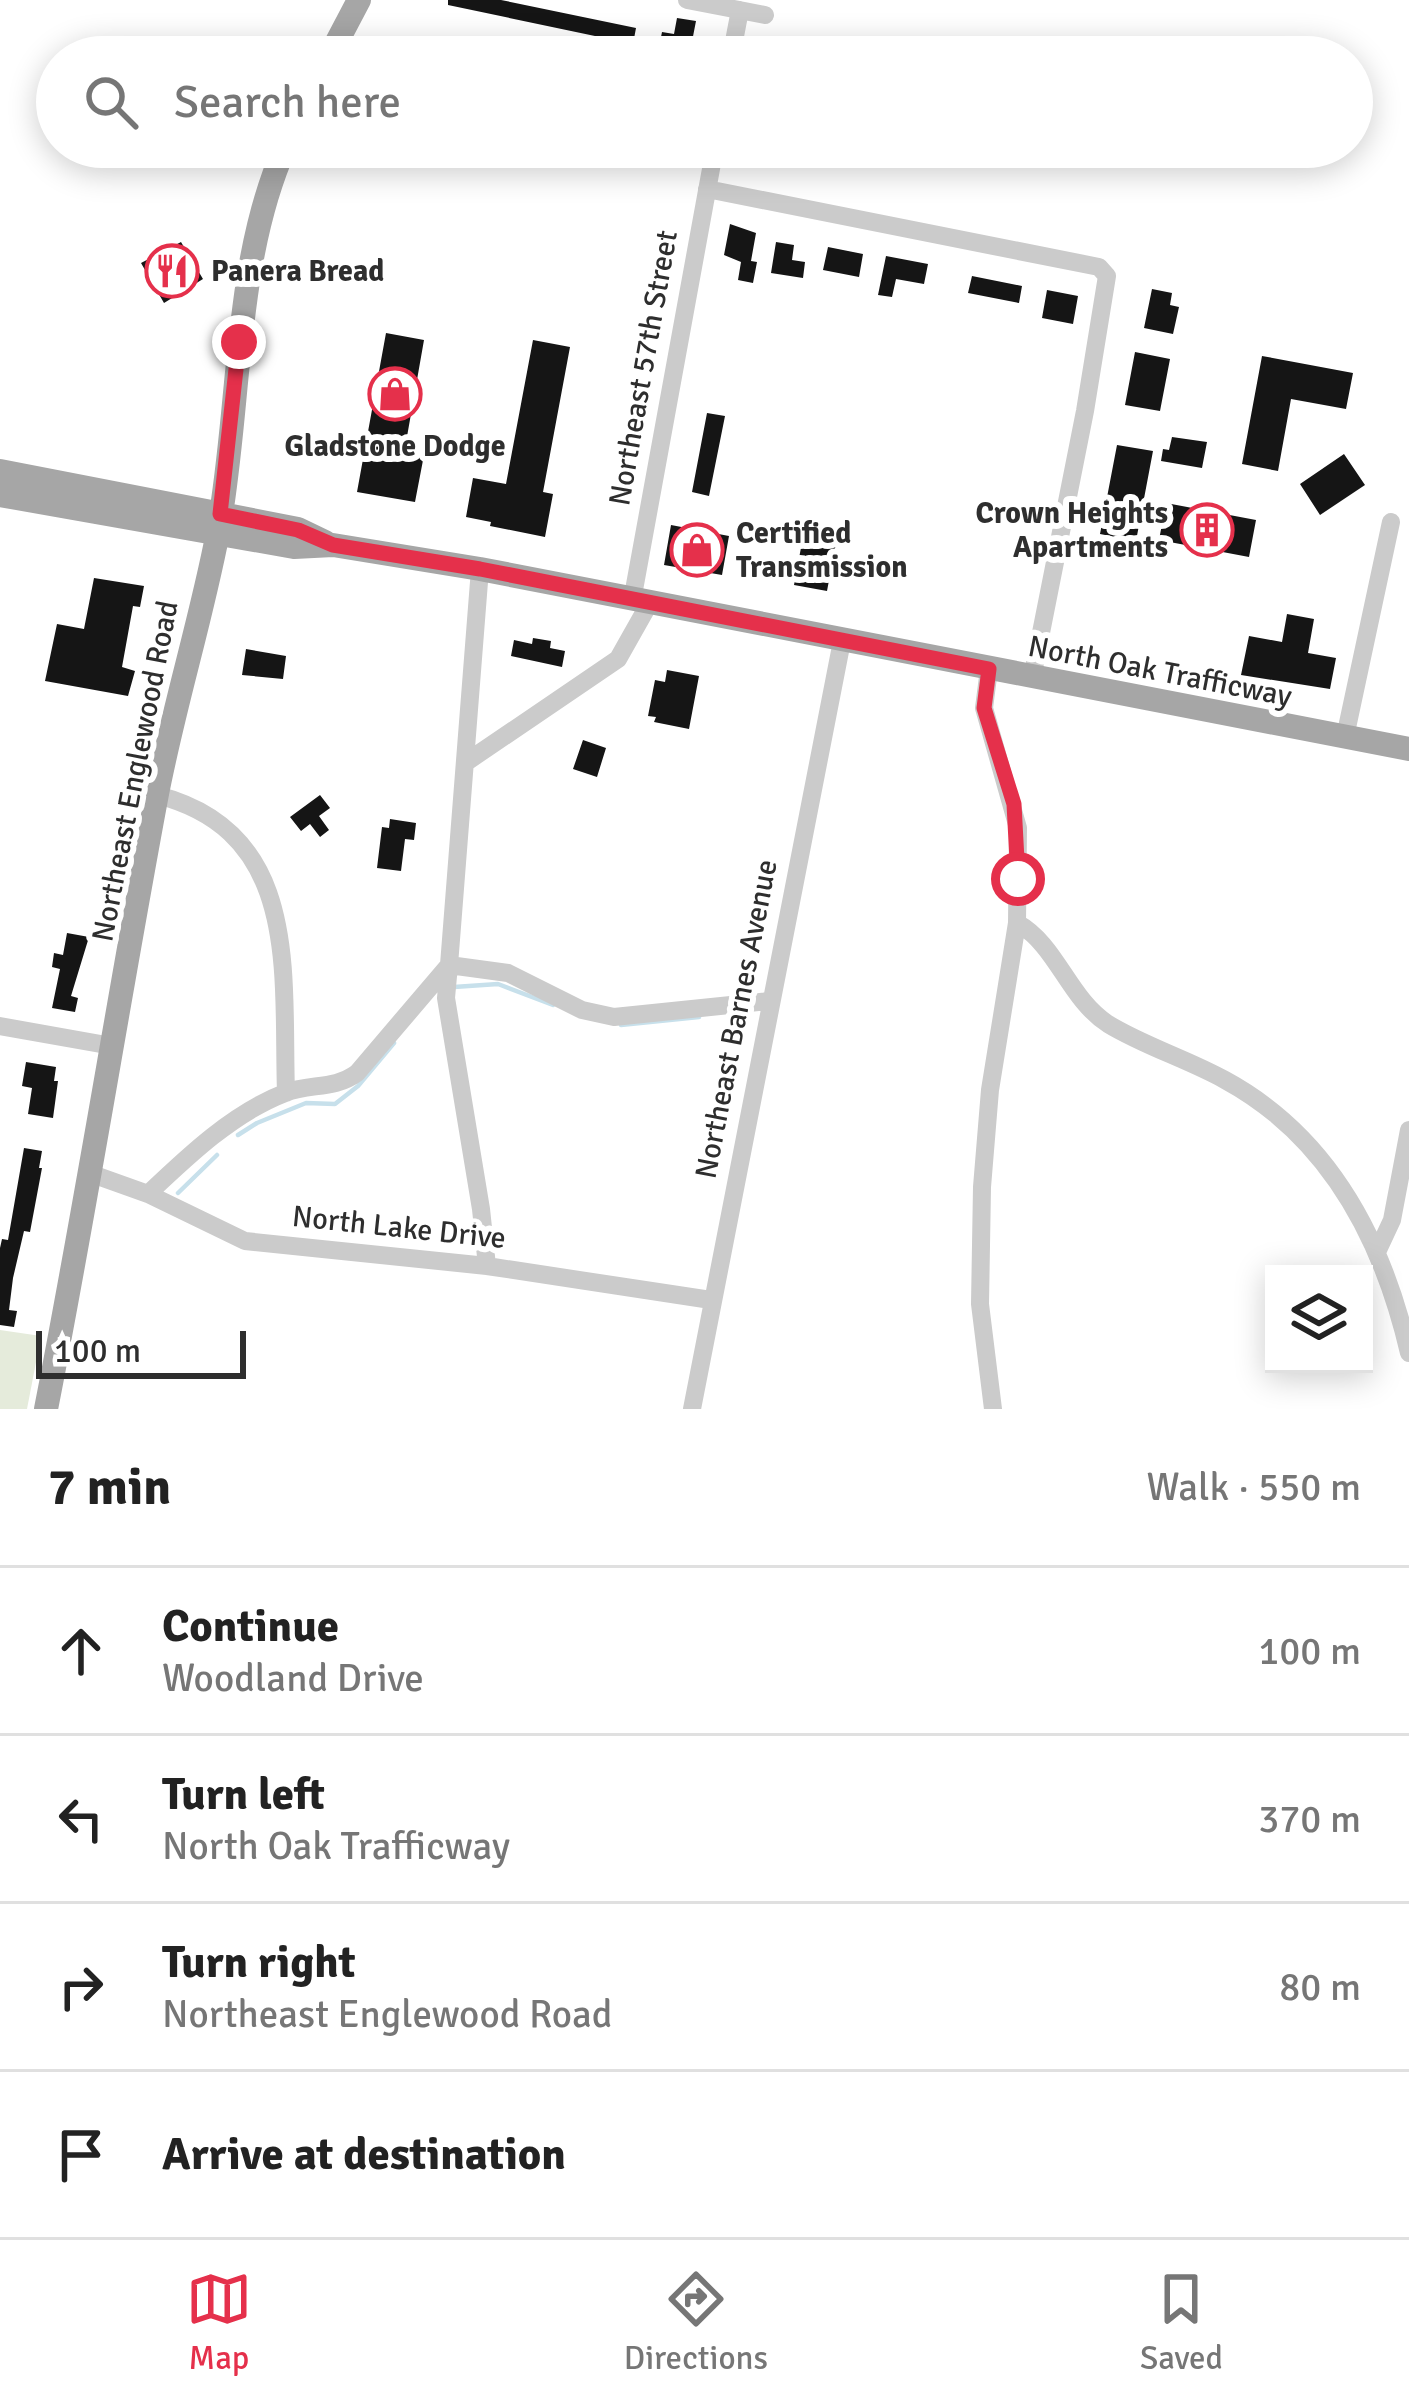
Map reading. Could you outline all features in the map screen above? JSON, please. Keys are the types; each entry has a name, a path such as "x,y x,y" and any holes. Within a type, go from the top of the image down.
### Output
{"main road":[{"path":"340,36 358,0"},
{"name":"Northeast Englewood Road","path":"46,1409 157,795 219,524 241,330 262,219 278,168"},
{"name":"North Oak Trafficway","path":"0,471 219,524"},
{"name":"North Oak Trafficway","path":"0,495 298,530 333,545 480,569 1409,749"}],"street":[{"path":"688,0 765,15"},
{"path":"735,36 740,10"},
{"name":"Northeast 57th Street","path":"465,763 618,659 638,631 711,168"},
{"path":"707,189 1099,267 1107,276 1032,678"},
{"path":"1345,737 1390,522"},
{"path":"480,569 446,998 487,1266"},
{"name":"Northeast Barnes Avenue","path":"692,1409 842,641"},
{"path":"989,669 984,708 1018,828 1017,922 990,1090 982,1187 980,1304 993,1409"},
{"path":"157,795 201,809 230,828 272,896 281,940 286,1093"},
{"path":"1017,922 1035,935 1062,977 1098,1016 1229,1082 1299,1132 1351,1201 1378,1250 1409,1353"},
{"path":"448,964 508,973 582,1010 614,1017 769,1001"},
{"path":"148,1194 224,1127 286,1093 343,1083 357,1073 448,964"},
{"path":"0,1026 112,1046"},
{"path":"1378,1250 1392,1220 1409,1130"},
{"name":"North Lake Drive","path":"92,1174 148,1194 245,1241 487,1266 711,1300"}],"green space":[{"path":"0,1330 41,1336 27,1409 0,1409"}],"building":[{"path":"448,0 501,0 636,28 634,36 595,36 448,5"},
{"path":"677,18 696,21 693,36 661,36 662,32 674,34"},
{"path":"730,224 756,233 753,283 738,280 741,262 724,255"},
{"name":"Panera Bread","path":"181,242 203,279 164,303 141,263"},
{"path":"776,242 794,245 792,260 805,262 803,278 771,273"},
{"path":"828,247 863,254 859,277 823,270"},
{"path":"886,256 928,264 924,284 896,279 892,297 878,295"},
{"path":"972,276 1022,286 1019,303 968,293"},
{"path":"1152,289 1172,293 1170,305 1179,307 1173,334 1144,328"},
{"path":"1047,290 1078,296 1073,324 1042,318"},
{"name":"Gladstone Dodge","path":"386,333 424,340 405,448 424,455 415,502 357,492"},
{"path":"533,340 570,347 543,492 553,494 545,537 466,517 473,478 506,484"},
{"name":"Crown Heights Apartments","path":"1135,352 1170,359 1160,411 1125,405"},
{"path":"1262,356 1353,373 1346,409 1291,399 1278,471 1242,464"},
{"path":"707,413 725,416 709,496 692,492"},
{"name":"Crown Heights Apartments","path":"1172,437 1207,442 1202,468 1161,461"},
{"name":"Crown Heights Apartments","path":"1117,445 1153,451 1136,541 1100,534"},
{"path":"1344,454 1365,485 1320,515 1300,484"},
{"name":"Crown Heights Apartments","path":"1166,503 1256,520 1249,557 1159,540"},
{"path":"806,521 839,527 827,591 794,585"},
{"name":"Certified Transmission","path":"671,525 729,536 722,575 664,565"},
{"path":"94,578 144,586 140,607 133,606 122,667 135,671 128,696 45,681 57,624 84,629"},
{"path":"1287,614 1314,619 1308,653 1336,658 1330,689 1241,675 1249,636 1282,642"},
{"path":"533,638 551,641 550,648 565,651 562,667 511,656 514,640 532,644"},
{"path":"246,649 286,656 283,679 242,675"},
{"path":"667,670 699,676 689,729 654,722 656,717 648,716 655,680 665,682"},
{"path":"583,740 606,748 597,777 573,769"},
{"path":"320,795 330,808 319,816 329,830 320,837 310,824 301,831 290,817"},
{"path":"390,819 416,823 414,840 405,839 401,871 377,868 382,827 389,828"},
{"path":"67,933 89,937 71,996 78,998 75,1012 52,1008 60,969 52,967 54,953 63,955"},
{"path":"26,1062 56,1067 53,1118 28,1114 32,1088 22,1086"},
{"path":"24,1148 42,1151 42,1168 30,1232 24,1231 13,1278 9,1310 17,1311 14,1327 0,1325 0,1248 2,1239 8,1240"}],"waterway":[{"path":"454,987 498,984 553,1005"},
{"path":"621,1025 699,1017"},
{"path":"238,1135 306,1103 335,1104 358,1086 394,1043"},
{"path":"178,1193 217,1155"}],"place":[{"name":"Panera Bread","path":"172,271"},
{"name":"Gladstone Dodge","path":"395,394"},
{"name":"Crown Heights Apartments","path":"1207,530"},
{"name":"Certified Transmission","path":"697,550"}],"route":[{"path":"239,342 220,514 298,530 333,545 480,569 989,669 984,708 1014,804 1018,879"}]}
